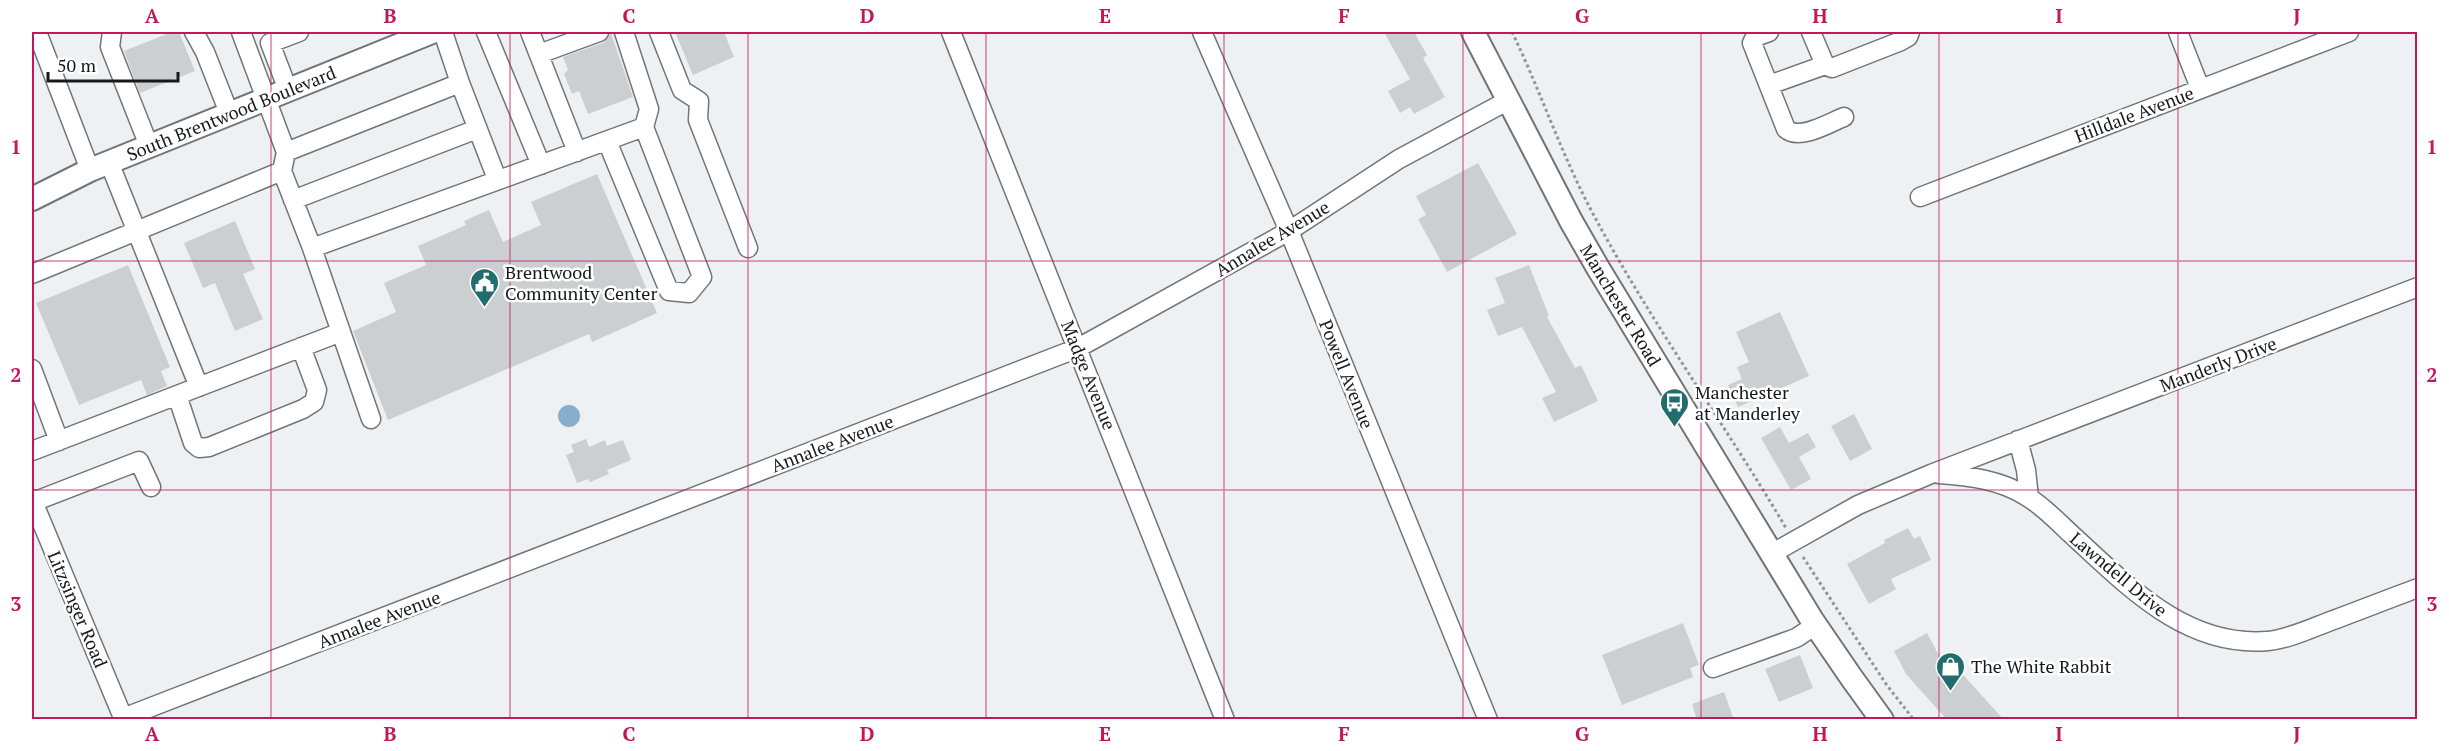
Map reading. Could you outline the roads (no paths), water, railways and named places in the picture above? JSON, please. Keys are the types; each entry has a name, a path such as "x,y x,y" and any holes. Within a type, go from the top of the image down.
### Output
{"main road":[{"name":"South Brentwood Boulevard","path":"32,199 99,166 431,32"},
{"name":"Manchester Road","path":"1473,32 1584,243 1771,554 1816,626 1882,720"}],"street":[{"path":"37,32 99,166 136,230 199,387"},
{"path":"112,32 110,46 149,146"},
{"path":"194,32 229,113"},
{"path":"241,32 286,152 282,171 312,248 371,419"},
{"path":"288,90 270,43 299,32"},
{"path":"431,32 460,83 496,179"},
{"path":"486,32 541,165"},
{"path":"530,32 577,152"},
{"path":"539,54 599,32"},
{"path":"608,141 669,291 689,293 702,277 644,127 649,110 624,32"},
{"path":"659,32 682,90 699,101 698,120 748,248"},
{"name":"Madge Avenue","path":"951,32 1225,720"},
{"name":"Powell Avenue","path":"1202,32 1289,231 1488,720"},
{"path":"1769,32 1755,37 1752,43 1786,129 1791,133 1802,133 1844,117"},
{"path":"1769,85 1901,41 1908,37 1910,32"},
{"path":"2178,32 2200,88"},
{"name":"Hilldale Avenue","path":"1920,198 2349,32"},
{"path":"1815,33 1828,66"},
{"path":"286,152 460,83"},
{"name":"Annalee Avenue","path":"123,719 1078,348 1289,231 1399,159 1509,100"},
{"path":"312,248 496,179 644,127"},
{"path":"293,200 477,129"},
{"path":"32,274 282,171"},
{"name":"Manderly Drive","path":"1771,554 1858,505 1932,474 2418,287"},
{"path":"32,451 341,332"},
{"path":"177,395 193,443 199,448 209,447 314,402 317,390 301,347"},
{"path":"32,369 59,441"},
{"path":"2019,440 2026,470 2029,498"},
{"path":"32,500 139,461 151,487"},
{"name":"Lawndell Drive","path":"1932,474 1967,476 1989,481 2029,498 2148,604 2175,620 2230,640 2270,641 2306,631 2418,588"},
{"name":"Litzsinger Road","path":"32,500 123,719"},
{"path":"1713,668 1796,638 1816,626"}],"water":[{"path":"569,405 577,408 580,416 577,424 569,427 561,424 558,416 561,408"}],"place":[{"name":"Brentwood Community Center","path":"484,308"},
{"name":"Manchester at Manderley","path":"1674,428"},
{"name":"The White Rabbit","path":"1950,692"}]}
